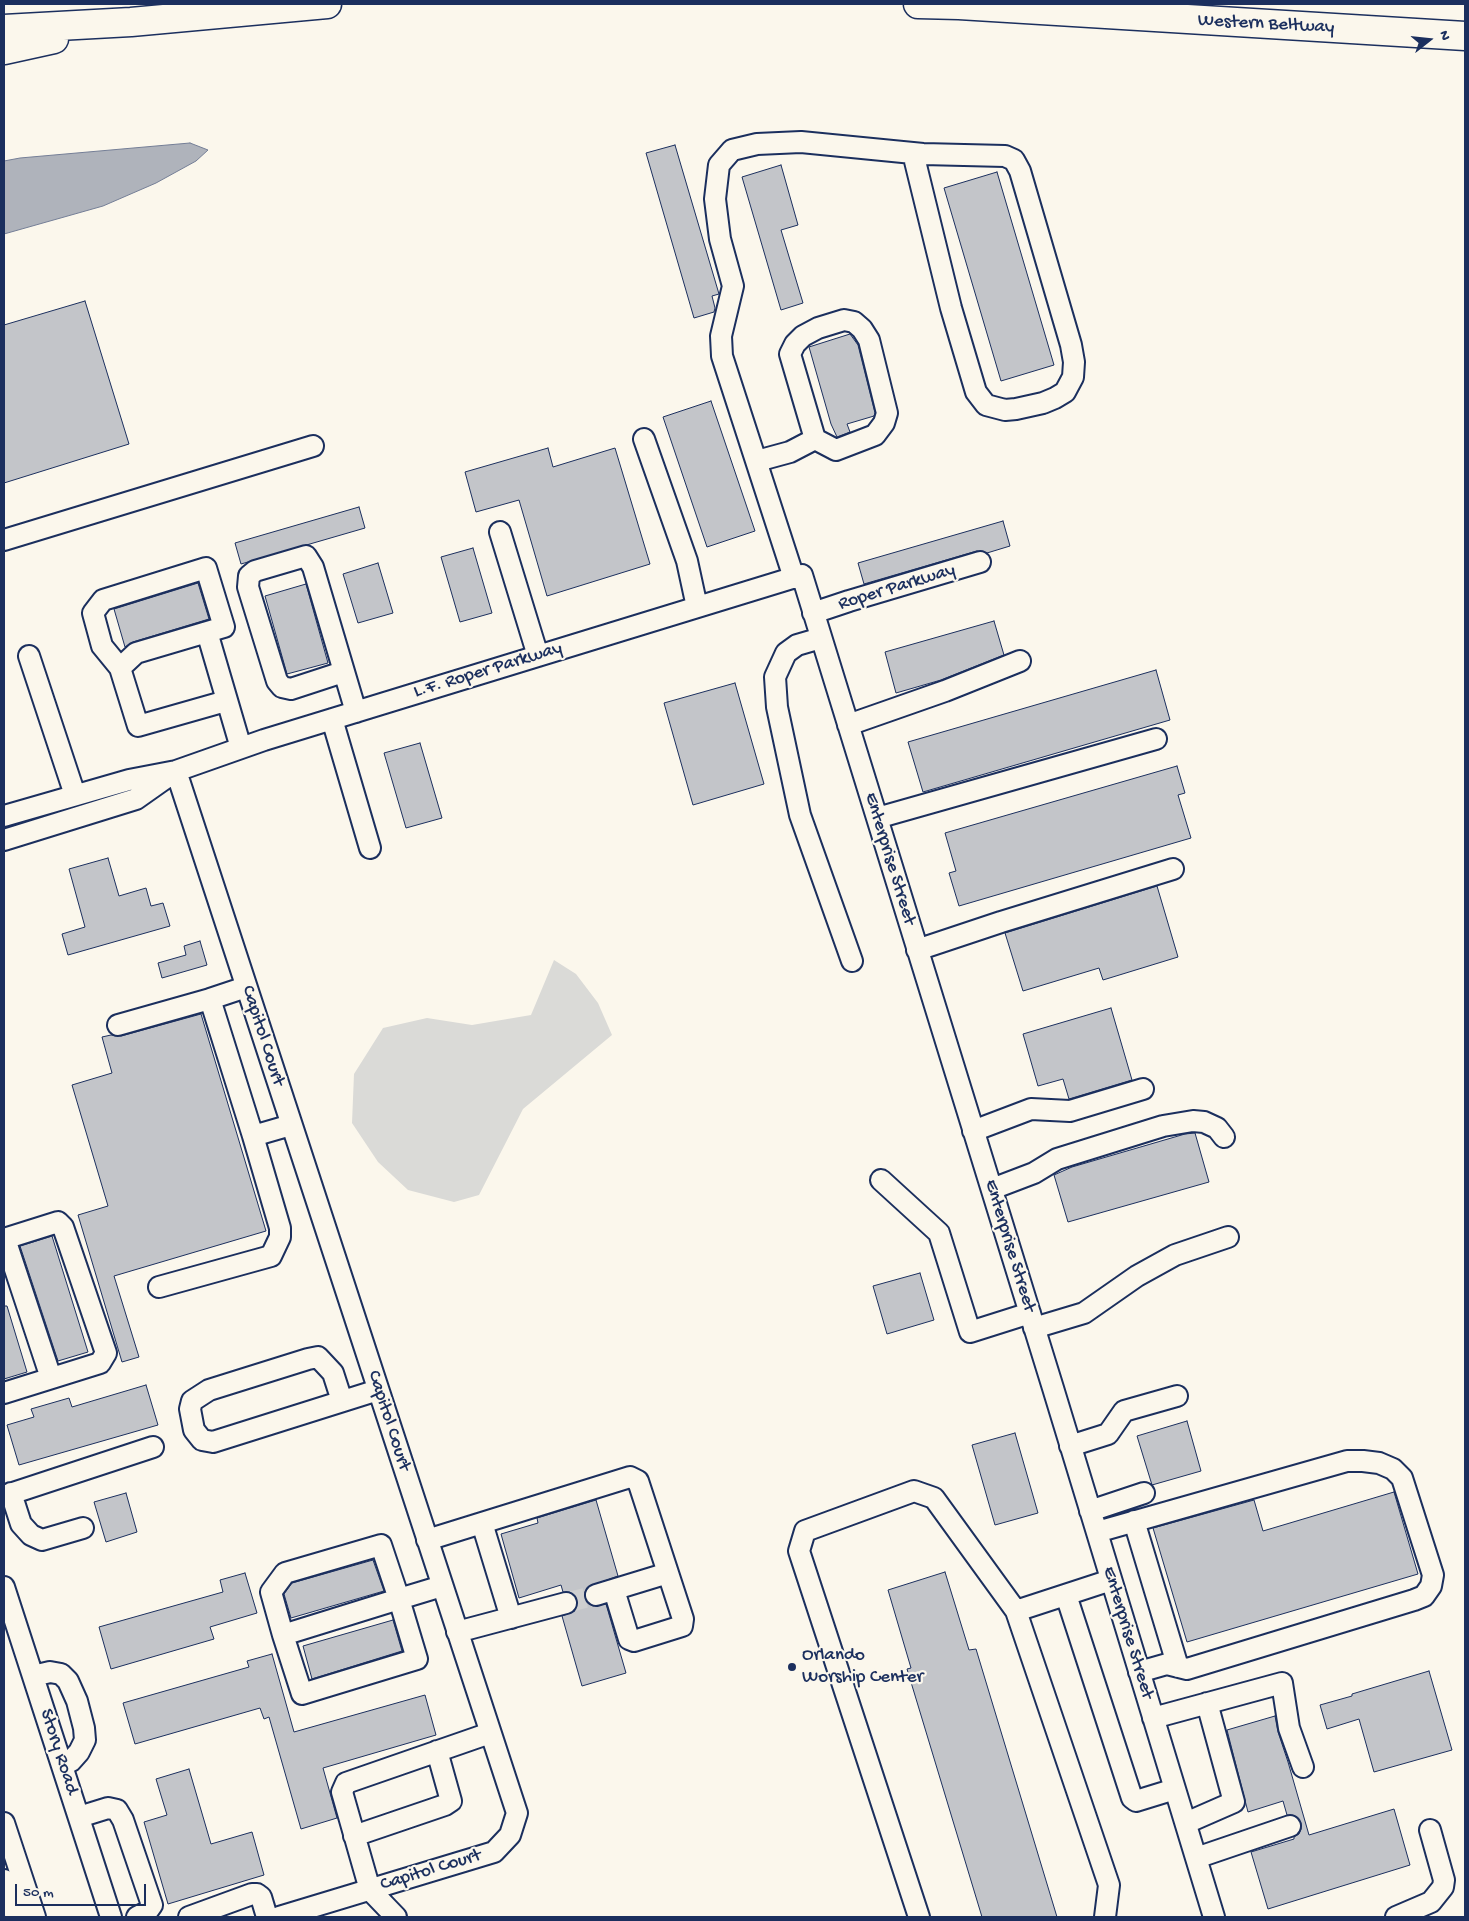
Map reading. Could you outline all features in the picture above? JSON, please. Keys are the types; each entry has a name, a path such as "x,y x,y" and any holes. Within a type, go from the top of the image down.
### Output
{"highway":[{"path":"4,29 131,22 326,4"},
{"name":"Western Beltway","path":"918,4 1465,36"},
{"path":"4,50 131,22"}],"street":[{"name":"Enterprise Street","path":"913,153 951,308 976,392 986,405 1005,410 1043,403 1064,392 1073,376 1074,362 1071,345 1020,170 1014,160 1005,156 913,153 801,142 757,144 732,150 719,165 715,199 720,239 733,286 721,336 722,356 757,461 821,638 992,1189 1214,1917"},
{"path":"844,320 854,322 862,329 869,340 887,413 884,423 874,435 836,450 815,439 790,354 795,344 803,336 818,328 844,320"},
{"path":"644,439 687,561 698,607"},
{"path":"757,461 790,452 815,439"},
{"path":"4,540 313,446"},
{"path":"500,532 538,656"},
{"path":"343,672 291,689 282,687 277,681 248,587 249,576 255,570 306,556 313,567 356,712"},
{"name":"Roper Parkway","path":"813,614 849,601 980,562"},
{"path":"120,668 136,653 224,627 206,568 103,600 93,613 102,646 120,668 138,726 226,701"},
{"name":"L.F. Roper Parkway","path":"4,816 129,780 176,771 241,748 798,576"},
{"path":"207,632 241,748"},
{"path":"821,638 797,645 786,653 775,677 777,706 800,815 852,961"},
{"path":"29,656 75,796"},
{"path":"848,725 945,691 1020,661"},
{"path":"332,720 370,848"},
{"path":"877,818 1156,739"},
{"name":"L.F. Roper Parkway","path":"4,840 136,799 176,771"},
{"name":"Capitol Court","path":"176,771 516,1813 510,1835 494,1852 279,1917"},
{"path":"917,950 1173,869"},
{"path":"118,1025 246,987"},
{"path":"159,1287 271,1256 280,1238 280,1228 210,999"},
{"path":"973,1131 1030,1109 1070,1111 1143,1089"},
{"path":"992,1189 1034,1173 1057,1159 1163,1126 1193,1121 1204,1122 1216,1128 1224,1137"},
{"path":"253,1136 291,1125"},
{"path":"882,1180 939,1233 970,1332 1084,1313 1137,1276 1175,1255 1228,1237"},
{"path":"4,1393 100,1363 106,1353 63,1227 58,1222 4,1239 51,1378"},
{"path":"342,1401 333,1373 318,1357 209,1390 192,1401 190,1409 194,1430 202,1440 214,1442 378,1390"},
{"path":"1070,1446 1108,1434 1124,1411 1177,1396"},
{"path":"83,1528 42,1540 30,1535 21,1524 7,1494 153,1447"},
{"path":"1097,1532 1347,1461 1378,1463 1393,1468 1402,1478 1433,1575 1431,1586 1424,1596 1414,1600 1187,1669 1166,1664 1139,1672"},
{"path":"427,1540 630,1477 638,1481 668,1573 683,1619 682,1626 634,1641 629,1638 613,1590 668,1573"},
{"path":"919,1917 799,1551 805,1531 914,1491 934,1498 1016,1611 1109,1885 1105,1917"},
{"path":"1090,1511 1144,1493"},
{"path":"1134,1522 1178,1667"},
{"path":"482,1523 511,1618"},
{"path":"381,1545 417,1660 302,1694 283,1635 271,1592 285,1574 381,1545"},
{"path":"1016,1611 1111,1580"},
{"path":"283,1635 442,1586"},
{"name":"Story Road","path":"4,1587 111,1917"},
{"path":"1066,1595 1132,1798 1136,1801 1175,1789"},
{"path":"458,1632 566,1603"},
{"path":"33,1676 50,1672 62,1674 77,1701 85,1740 79,1752 71,1761 62,1766"},
{"path":"1153,1718 1282,1683 1289,1728 1303,1767"},
{"path":"1186,1823 1234,1802 1207,1702"},
{"path":"396,1917 370,1890 342,1792 346,1783 490,1733"},
{"path":"354,1836 445,1806 451,1801 436,1751"},
{"path":"79,1817 108,1808 117,1810 124,1820 152,1904 147,1916"},
{"path":"4,1823 35,1917"},
{"path":"1196,1858 1290,1826"},
{"path":"1396,1917 1431,1902 1443,1887 1444,1880 1430,1830"},
{"path":"4,1880 16,1917"},
{"path":"189,1917 252,1894 257,1894 261,1897 267,1917"}],"shaded area":[{"path":"190,143 208,150 196,161 156,183 103,206 4,234 4,161"},
{"path":"554,960 576,974 598,1003 612,1035 523,1109 479,1195 454,1202 408,1190 378,1162 352,1123 354,1074 383,1028 427,1018 472,1025 531,1015"}],"building":[{"path":"675,145 719,294 712,296 714,312 694,318 646,153"},
{"path":"781,165 798,225 781,230 803,303 781,310 742,177"},
{"path":"997,172 1054,365 1001,381 944,188"},
{"path":"85,301 129,444 4,483 4,325"},
{"path":"850,334 858,345 875,413 874,416 847,424 850,432 837,437 831,424 809,347"},
{"path":"711,401 755,531 707,547 663,417"},
{"path":"548,448 553,467 615,448 650,564 547,596 519,500 476,512 465,472"},
{"path":"359,507 365,528 241,564 235,543"},
{"path":"1003,521 1010,546 987,553 977,551 864,584 858,563"},
{"path":"473,548 492,613 460,622 441,557"},
{"path":"378,563 393,613 358,623 343,574"},
{"path":"198,583 209,619 133,642 125,647 114,609"},
{"path":"306,584 328,663 287,674 265,596"},
{"path":"994,621 1004,655 941,680 896,693 885,652"},
{"path":"1156,670 1170,720 923,792 908,742"},
{"path":"735,683 764,784 693,805 664,703"},
{"path":"420,743 442,818 406,828 384,753"},
{"path":"1177,766 1185,793 1178,795 1191,838 959,906 949,873 956,871 945,833"},
{"path":"108,858 119,896 146,888 151,906 163,903 170,926 68,955 62,934 85,927 69,869"},
{"path":"1157,886 1178,957 1103,980 1099,968 1023,991 1005,933"},
{"path":"200,941 207,965 162,978 158,963 186,955 184,946"},
{"path":"1111,1008 1132,1080 1069,1099 1063,1079 1038,1086 1023,1034"},
{"path":"201,1014 266,1231 114,1276 139,1357 122,1362 78,1215 108,1206 72,1085 112,1073 102,1037 111,1035 121,1036"},
{"path":"1195,1133 1209,1182 1068,1222 1054,1175 1072,1167 1185,1134"},
{"path":"52,1236 88,1352 58,1361 20,1246"},
{"path":"920,1273 934,1320 887,1334 873,1286"},
{"path":"4,1306 7,1306 27,1372 4,1379"},
{"path":"146,1385 158,1425 19,1465 7,1425 34,1417 31,1409 69,1398 72,1407"},
{"path":"1187,1421 1201,1471 1152,1485 1137,1436"},
{"path":"1015,1433 1038,1513 995,1525 972,1445"},
{"path":"1394,1492 1418,1574 1187,1642 1153,1528 1254,1500 1263,1531"},
{"path":"126,1493 137,1532 106,1542 94,1502"},
{"path":"596,1500 618,1576 588,1587 585,1592 585,1598 593,1606 606,1604 626,1673 582,1686 562,1616 575,1611 578,1606 577,1600 570,1592 563,1592 561,1585 519,1598 501,1534 538,1523 537,1518"},
{"path":"373,1560 384,1591 291,1618 284,1594 292,1583"},
{"path":"945,1572 969,1650 976,1649 1057,1917 982,1917 907,1669 911,1668 888,1590"},
{"path":"245,1573 257,1613 210,1627 214,1639 111,1669 99,1627 223,1592 220,1580"},
{"path":"393,1620 402,1651 312,1679 303,1646"},
{"path":"272,1654 294,1732 425,1695 436,1735 323,1768 337,1818 301,1829 269,1717 264,1719 260,1708 135,1744 123,1703 249,1667 247,1661"},
{"path":"1429,1671 1452,1750 1374,1772 1359,1719 1327,1729 1320,1705"},
{"path":"1275,1716 1278,1732 1309,1835 1394,1809 1410,1865 1268,1909 1251,1852 1294,1839 1299,1834 1301,1823 1297,1817 1287,1815 1283,1801 1248,1812 1227,1730"},
{"path":"189,1769 211,1844 252,1832 264,1875 168,1904 144,1822 167,1815 156,1779"}],"tunnel":[{"path":"566,1603 596,1595"}],"place":[{"name":"Orlando Worship Center","path":"792,1667"}]}
